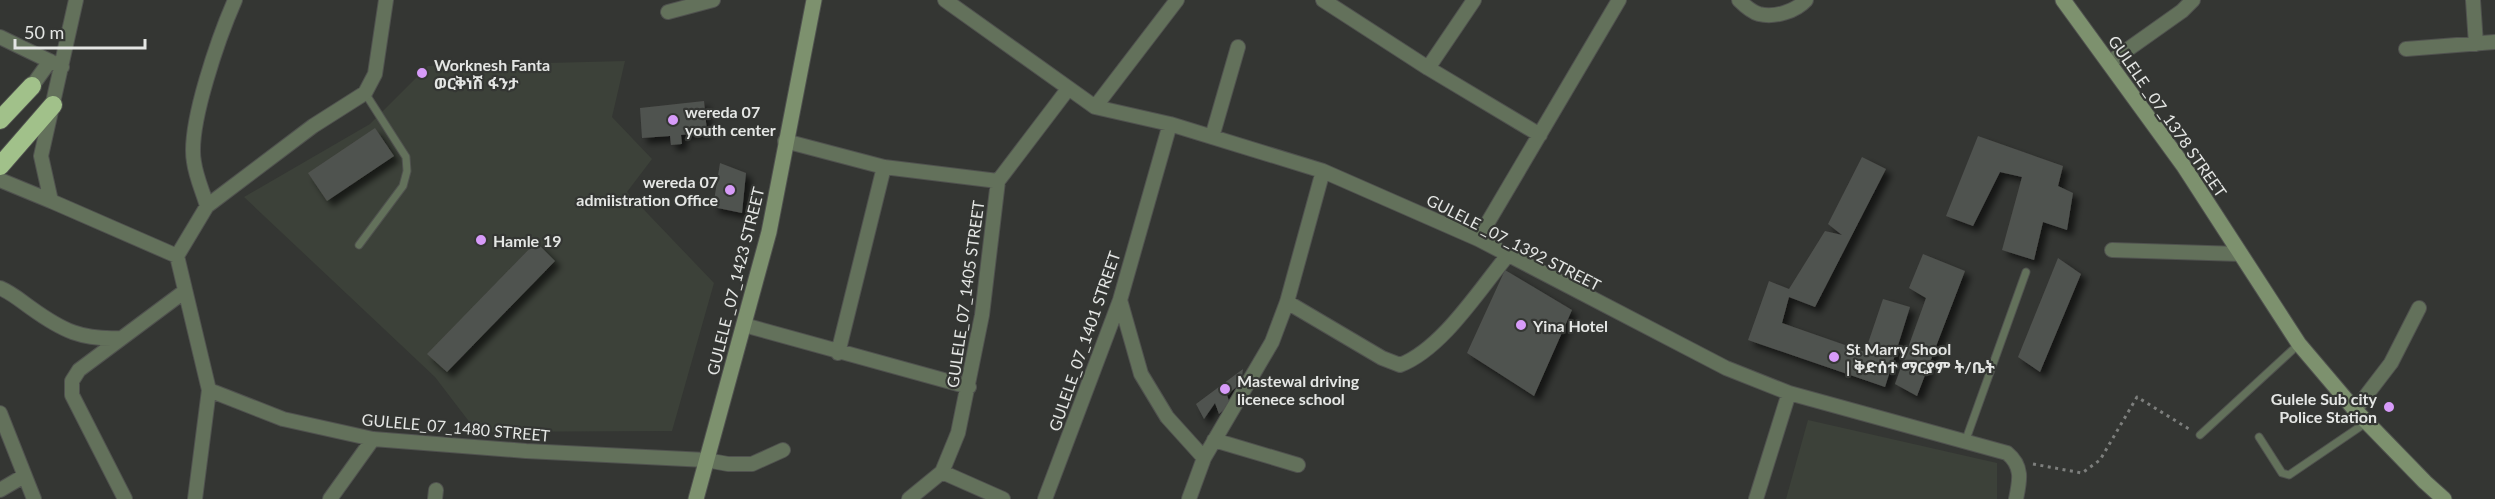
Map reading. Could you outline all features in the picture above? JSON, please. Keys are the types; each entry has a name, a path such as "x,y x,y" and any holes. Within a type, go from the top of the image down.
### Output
{"highway":[{"path":"0,120 32,86"},
{"path":"0,165 53,105"}],"main road":[{"name":"GULELE _07_1423 STREET","path":"696,499 769,232 814,0"},
{"name":"GULELE _07_1378 STREET","path":"2063,0 2183,165 2299,344 2355,410 2444,499"}],"street":[{"path":"51,201 41,156 53,105 56,64 76,0"},
{"path":"207,207 193,161 193,135 218,41 235,0"},
{"path":"195,499 209,390 177,256 207,207 313,126 365,93 375,75 386,0"},
{"path":"668,12 712,0"},
{"name":"GULELE _07_1392 STREET","path":"945,0 1095,107 1170,124 1323,171 1478,239 1726,368 1790,393 2007,453 2016,460"},
{"path":"1095,107 1178,0"},
{"path":"1323,0 1428,68 1540,135"},
{"path":"1428,68 1474,0"},
{"path":"1478,239 1619,0"},
{"path":"1739,0 1759,14 1781,14 1800,6 1806,0"},
{"path":"2110,62 2182,11 2193,0"},
{"path":"2473,0 2476,44"},
{"path":"0,38 56,64"},
{"path":"2406,49 2495,42"},
{"path":"1212,137 1238,47"},
{"path":"32,86 56,64"},
{"path":"785,141 884,167 998,181 1068,89"},
{"name":"GULELE_07_1401 STREET","path":"1045,499 1120,300 1170,124"},
{"path":"838,353 884,167"},
{"path":"1189,499 1204,458 1272,342 1287,302 1323,171"},
{"path":"0,180 177,256"},
{"name":"GULELE_07_1405 STREET","path":"909,499 942,472 958,433 982,315 998,181"},
{"path":"2112,250 2240,254"},
{"path":"1287,302 1382,358 1400,365 1410,361 1442,334 1508,255"},
{"path":"0,288 57,327 78,336 102,339 122,338"},
{"path":"124,499 71,389 72,381 79,369 184,291"},
{"path":"1120,300 1145,382 1167,417 1204,458"},
{"path":"2355,410 2391,363 2419,308"},
{"path":"744,325 838,353 969,387"},
{"name":"GULELE_07_1480 STREET","path":"209,390 283,419 373,439 526,451 706,460 728,464 752,464 783,450"},
{"path":"1756,499 1790,393"},
{"path":"0,413 34,499"},
{"path":"330,499 373,439"},
{"path":"1214,440 1298,465"},
{"path":"2016,460 2021,476 2016,499"},
{"path":"942,472 1003,499"},
{"path":"0,490 24,476"}],"lane":[{"path":"358,245 403,186 407,171 406,157 365,93"},
{"path":"1965,442 2026,272"},
{"path":"2200,435 2299,344"},
{"path":"2259,437 2282,473 2289,475 2367,422"}],"path":[{"path":"2016,460 2082,473 2100,460 2137,397 2200,435"}],"shaded area":[{"name":"Hamle 19","path":"625,61 612,117 652,159 627,192 714,283 672,431 477,432 435,377 244,197 370,124 428,66"},
{"path":"1808,420 1997,463 1997,499 1786,499"}],"building":[{"name":"wereda 07 youth center","path":"704,101 707,132 681,135 682,144 671,145 670,136 642,138 640,108"},
{"path":"375,128 394,156 327,201 308,173"},
{"path":"1978,136 2063,166 2058,186 2073,193 2067,230 2043,222 2034,260 2002,250 2022,177 2000,172 1973,226 1946,216"},
{"path":"1862,157 1886,169 1815,307 1789,297 1782,323 1865,352 1883,299 1910,307 1885,387 1748,340 1769,281 1789,289 1825,231 1842,235 1828,224"},
{"name":"wereda 07 admiistration Office","path":"720,163 746,173 742,213 713,207"},
{"path":"536,242 555,261 447,372 427,354"},
{"path":"1923,254 1965,271 1917,396 1895,384 1926,298 1909,288"},
{"path":"2058,258 2081,274 2040,372 2018,357"},
{"name":"Yina Hotel","path":"1505,270 1572,310 1534,396 1467,353"},
{"name":"Mastewal driving licenece school","path":"1243,369 1241,383 1227,395 1230,404 1219,414 1215,403 1204,419 1196,404"}],"place":[{"name":"Worknesh Fanta ወርቅነሽ ፋንታ","path":"422,73"},
{"name":"wereda 07 youth center","path":"673,120"},
{"name":"wereda 07 admiistration Office","path":"730,190"},
{"name":"Hamle 19","path":"481,240"},
{"name":"Yina Hotel","path":"1521,325"},
{"name":"St Marry Shool | ቅድሰተ ማርያም ት/ቤት","path":"1834,357"},
{"name":"Mastewal driving licenece school","path":"1225,389"},
{"name":"Gulele Sub city Police Station","path":"2389,407"}]}
